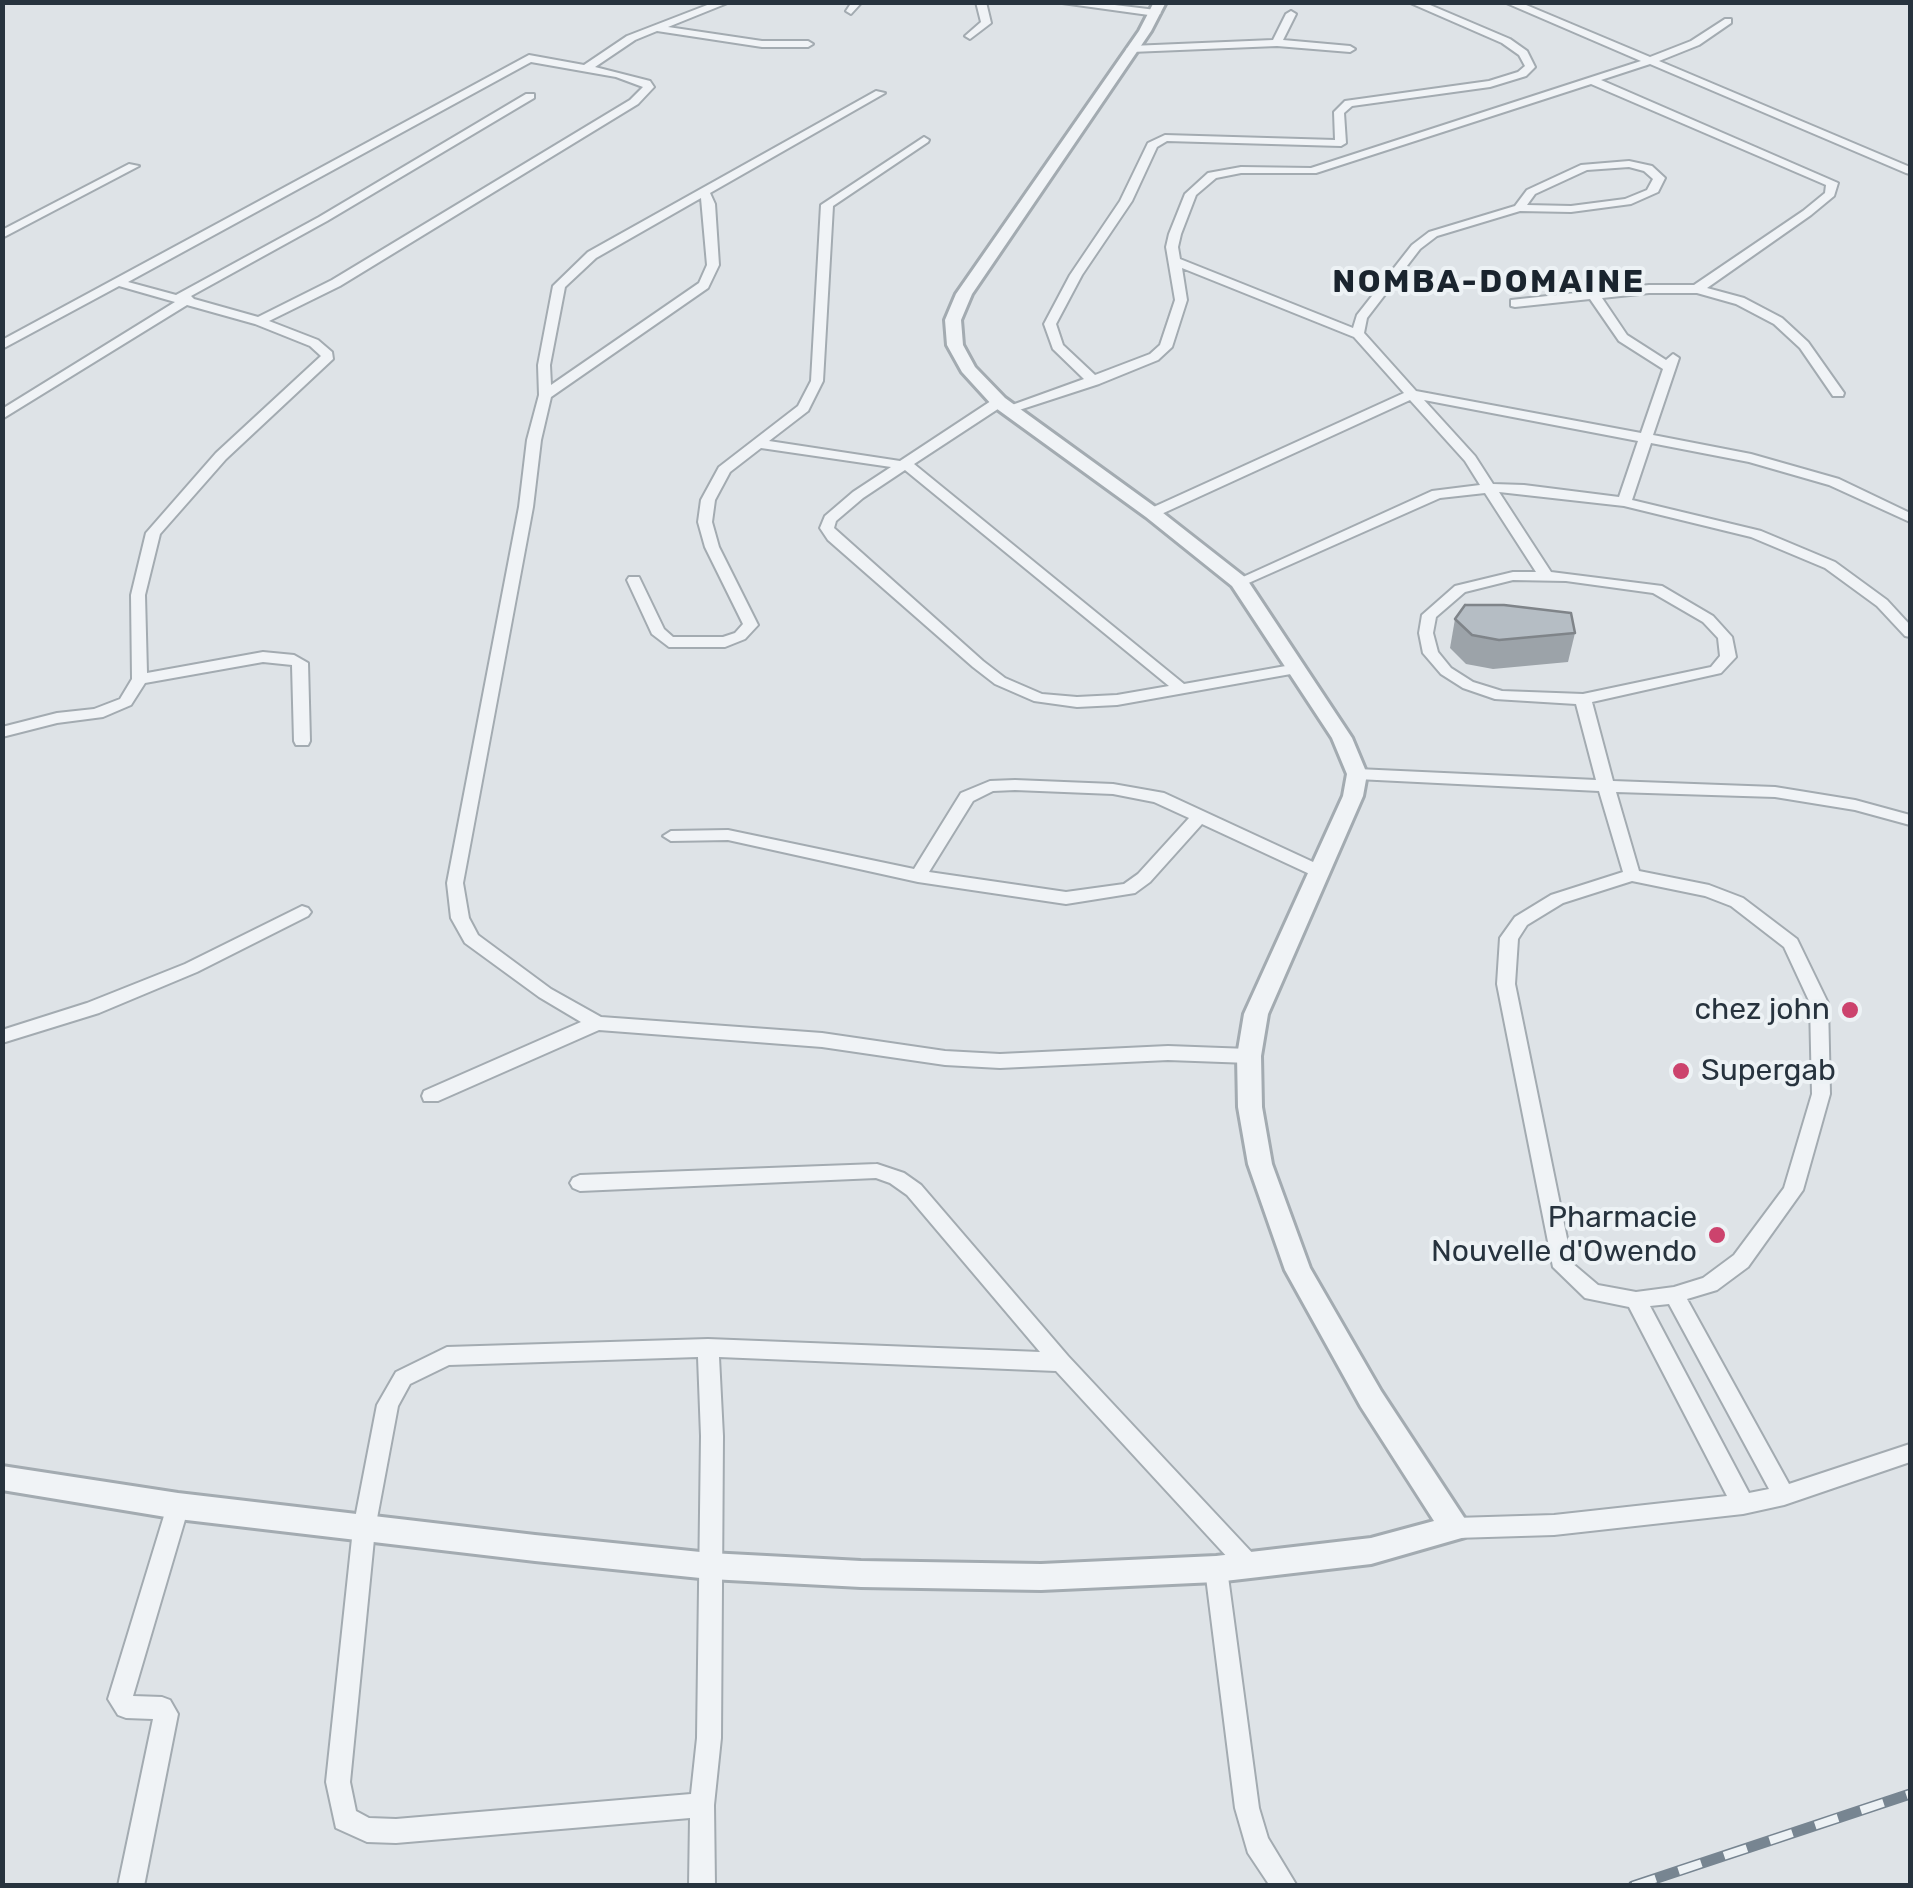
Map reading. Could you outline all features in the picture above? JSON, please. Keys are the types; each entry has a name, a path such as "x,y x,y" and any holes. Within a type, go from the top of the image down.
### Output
{"street":[{"path":"587,68 615,47 654,28 725,2"},
{"path":"970,36 986,23 981,2"},
{"path":"1060,2 1158,8 957,307 954,333 960,358 1004,406 1152,513 1239,582 1342,738 1356,774 1353,796 1256,1014 1249,1056 1250,1108 1260,1164 1298,1270 1371,1399 1455,1528"},
{"path":"1094,381 1057,346 1050,324 1076,275 1126,201 1152,145 1165,138 1341,144 1340,112 1349,103 1490,84 1522,74 1530,67 1523,53 1506,41 1413,2"},
{"path":"1508,2 1910,171"},
{"path":"1277,43 1292,14"},
{"path":"1296,669 1117,700 1057,701 1020,692 978,664 827,528 830,519 903,464 1004,406 1094,381 1154,357 1166,347 1182,300 1174,262 1175,234 1191,194 1212,174 1241,170 1312,171 1650,60 1696,43 1728,21"},
{"path":"654,28 762,44 808,44"},
{"path":"1131,49 1277,43 1350,49"},
{"path":"2,345 532,58 635,79 649,87 634,102 336,283 260,321"},
{"path":"1592,80 1832,183 1830,194 1808,213 1697,290"},
{"path":"880,93 592,256 565,277 550,323 544,365 545,394 455,883 460,918 471,939 545,993 597,1024 822,1040 945,1058 1000,1060 1168,1053 1249,1056"},
{"path":"2,415 184,298 530,96"},
{"path":"634,580 657,631 669,642 725,642 746,631 751,620 712,547 706,522 713,486 724,470 802,408 817,380 827,205 924,140"},
{"path":"1358,334 1362,318 1423,240 1519,208 1596,208 1627,202 1652,192 1658,178 1639,165 1586,167 1531,192 1519,208"},
{"path":"2,235 133,166"},
{"path":"545,394 704,285 714,265 709,204 704,191"},
{"path":"1174,262 1358,334 1491,488 1546,576"},
{"path":"2,732 115,710 126,702 140,679 138,596 153,533 221,456 327,360 325,351 314,343 260,321 116,282"},
{"path":"1515,303 1697,290 1740,301 1778,321 1804,345 1838,393"},
{"path":"1594,295 1623,338 1672,363 1624,502"},
{"path":"1152,513 1413,394 1792,469 1868,496 1910,518"},
{"path":"757,442 903,464 1180,688"},
{"path":"1239,582 1263,575 1410,504 1437,494 1491,488 1624,502 1714,522 1795,549 1859,584 1908,625"},
{"path":"1513,576 1546,576 1656,588 1696,610 1725,637 1728,657 1716,670 1583,698 1500,696 1468,686 1446,671 1432,653 1426,633 1429,615 1460,589 1513,576"},
{"path":"140,679 263,657 289,658 300,663 302,741"},
{"path":"1583,698 1632,875"},
{"path":"1356,774 1775,792 1855,805 1910,820"},
{"path":"918,876 967,796 990,786 1113,789 1158,798 1320,872"},
{"path":"671,836 728,836 918,876 1066,898 1129,889 1144,878 1199,817"},
{"path":"1632,875 1709,891 1760,916 1791,943 1819,1003 1821,1094 1793,1190 1741,1261 1710,1284 1674,1295 1636,1300 1592,1292 1563,1268 1506,984 1510,938 1521,921 1557,899 1632,875"},
{"path":"2,1037 93,1008 191,968 302,912"},
{"path":"431,1096 597,1024"},
{"path":"580,1183 877,1170 897,1178 914,1190 1061,1362 1250,1566"},
{"path":"1674,1295 1784,1495"},
{"path":"1636,1300 1743,1504"},
{"path":"702,1805 396,1831 367,1830 345,1819 338,1782 364,1529 388,1405 403,1378 446,1356 708,1348 1061,1362"},
{"path":"702,1886 702,1805 709,1738 712,1436 708,1348"},
{"path":"2,1478 178,1506 710,1566 1041,1577 1250,1566 1370,1551 1455,1528 1554,1525 1743,1504 1784,1495 1910,1453"},
{"path":"131,1886 166,1714 162,1708 126,1707 120,1699 178,1506"},
{"path":"1216,1569 1247,1808 1256,1844 1285,1886"}],"building":[{"path":"1465,605 1571,613 1575,633 1499,640 1472,635 1455,619"}],"railway":[{"path":"1633,1886 1910,1794"}],"place":[{"name":"chez john","path":"1850,1010"},
{"name":"Supergab","path":"1681,1071"},
{"name":"Pharmacie Nouvelle d'Owendo","path":"1717,1235"}],"district":[{"name":"NOMBA-DOMAINE","path":"1489,283"}]}
